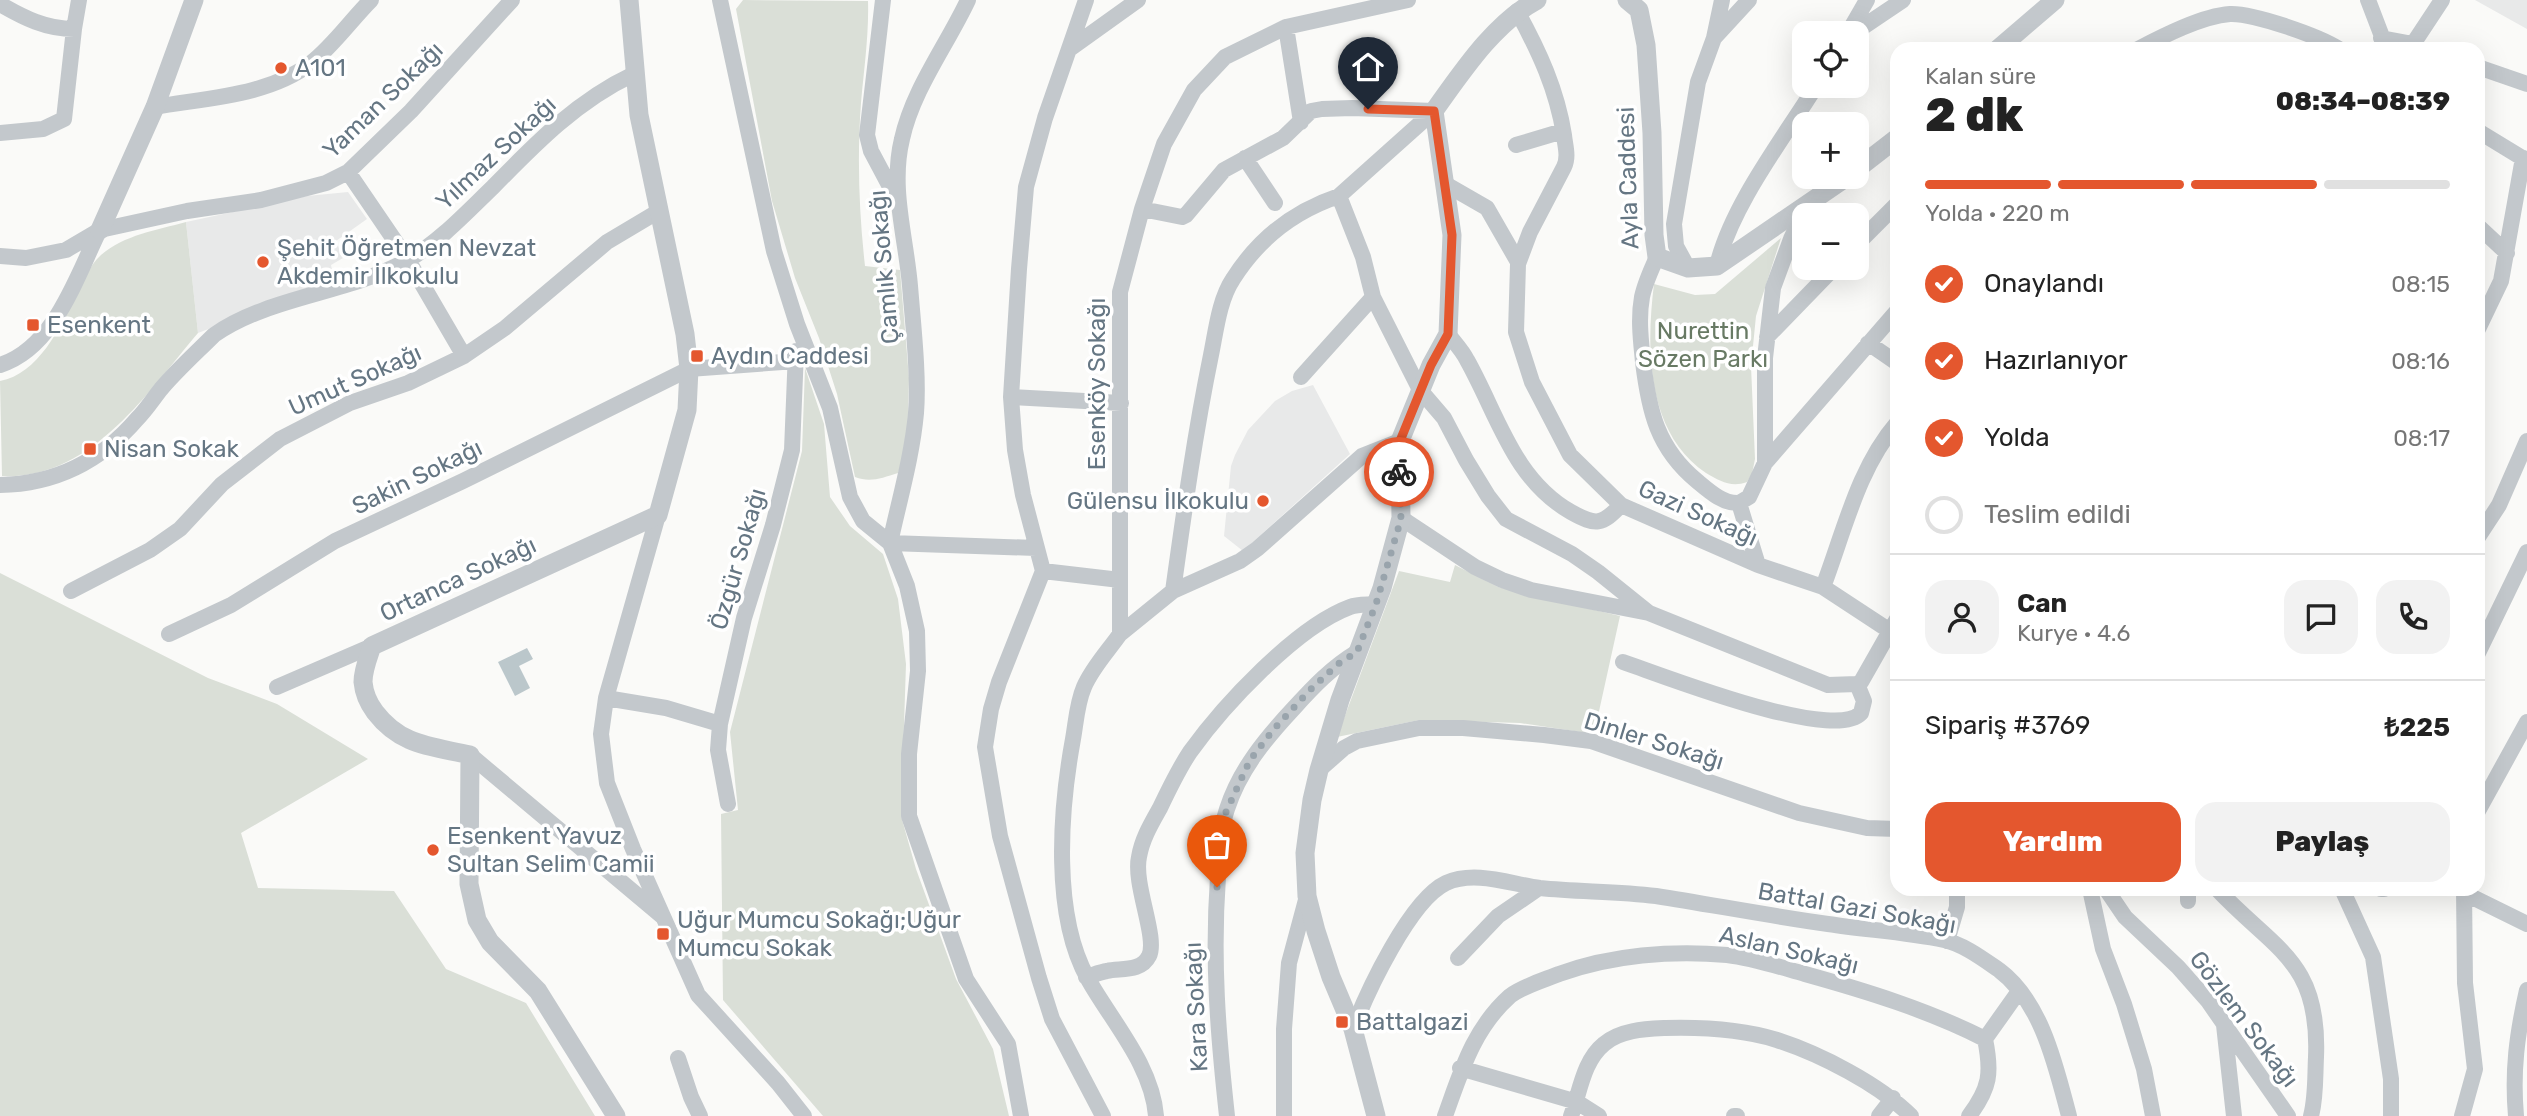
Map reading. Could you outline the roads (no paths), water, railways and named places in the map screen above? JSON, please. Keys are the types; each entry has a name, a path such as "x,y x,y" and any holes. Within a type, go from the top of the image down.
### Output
{"street":[{"path":"0,133 43,129 64,120 79,0"},
{"path":"0,365 16,360 29,350 63,310 155,107 194,0"},
{"path":"155,107 250,90 276,82 312,63 371,0"},
{"name":"Yaman Sokağı","path":"0,256 26,258 66,250 100,230 187,211 261,200 326,183 348,172 411,111 512,0"},
{"path":"629,0 641,128 690,369 687,410 606,698 601,734 607,783 633,849 698,995 778,1083 804,1116"},
{"path":"884,0 867,135 871,151 898,202"},
{"name":"Çamlık Sokağı","path":"890,544 914,433 916,410 910,284 898,202 902,136 922,86 968,0"},
{"path":"1086,0 1045,118 1027,187 1011,397 1021,484 1043,571 999,682 991,709 985,747 1000,836 1052,1019 1103,1116"},
{"path":"1071,48 1138,0"},
{"name":"Esenköy Sokağı","path":"1120,635 1120,292 1142,209 1164,144 1194,90 1225,57 1286,27 1408,0"},
{"path":"1173,591 1207,376 1223,301 1231,281 1255,250 1286,221 1313,205 1339,196 1434,111 1515,5 1537,0"},
{"path":"1688,268 1676,246 1674,224 1698,82 1714,38 1722,0"},
{"path":"1714,38 1749,0"},
{"path":"1855,21 1867,0"},
{"path":"1869,23 1903,0"},
{"path":"2006,42 2055,0"},
{"path":"2368,0 2379,42"},
{"path":"2422,42 2442,0"},
{"path":"721,1 774,251 797,324 830,408 850,497 855,509 872,530 890,544 907,586 917,631 918,671 909,754 909,816 966,979 1008,1045 1021,1116"},
{"name":"Ayla Caddesi","path":"1637,3 1646,45 1652,133 1653,224 1657,257 1643,296 1640,314 1646,384 1655,425 1672,456 1688,474 1717,496 1728,502 1739,503"},
{"path":"0,4 29,21 60,29 74,29"},
{"name":"Gazi Sokağı","path":"1515,5 1539,51 1559,106 1566,162 1530,232 1518,262 1516,332 1532,382 1570,455 1621,505 1758,565"},
{"path":"2151,42 2170,32 2232,14 2293,29 2323,42"},
{"path":"1286,27 1301,122"},
{"path":"2485,69 2527,84"},
{"name":"Yılmaz Sokağı","path":"0,485 50,479 78,468 105,450 137,420 170,379 223,328 242,318 357,282 408,260 460,219 536,143 587,100 634,74"},
{"path":"1717,266 1723,242 1740,210 1809,98"},
{"path":"1142,209 1182,217 1186,215 1224,170 1283,138 1311,111 1322,108 1434,111"},
{"path":"1376,1116 1353,1029 1331,977 1307,896 1305,853 1319,770 1357,652 1376,604 1401,519 1400,441 1420,390 1448,334 1452,235 1434,111"},
{"path":"1516,145 1563,131"},
{"path":"2485,135 2525,159 2501,281 2485,314"},
{"path":"1869,160 1890,143"},
{"path":"1245,158 1275,203"},
{"path":"348,172 408,260 464,356"},
{"path":"1447,186 1487,208 1518,262"},
{"path":"1810,203 1830,189"},
{"path":"1339,196 1363,257 1373,296 1420,390 1444,418 1488,496 1506,519 1572,554 1649,613"},
{"name":"Umut Sokağı","path":"71,591 149,550 180,529 222,484 280,439 350,403 408,383 464,356 505,328 607,242 659,211"},
{"path":"1869,232 1890,211"},
{"path":"1657,257 1688,268 1717,266 1792,215"},
{"path":"2485,233 2507,253"},
{"path":"1765,463 1767,337 1773,288 1792,237"},
{"path":"1767,337 1822,280"},
{"path":"1301,377 1373,296"},
{"name":"Özgür Sokağı","path":"728,804 718,750 720,724 744,618 773,525 792,450 797,324"},
{"path":"1890,327 1868,343 1765,463 1749,496 1739,503 1758,565 1823,587 1890,623"},
{"path":"1448,334 1466,357 1518,462 1550,500 1576,515 1599,522 1608,519 1621,505"},
{"path":"1868,343 1890,358"},
{"path":"690,369 796,361"},
{"name":"Sakin Sokağı","path":"169,634 231,604 335,541 690,369"},
{"path":"1011,397 1121,403"},
{"path":"1823,587 1865,474 1878,447 1890,432"},
{"path":"1156,1116 1140,1064 1086,977 1068,925 1063,880 1063,813 1066,774 1083,690 1120,635 1173,591 1240,561 1290,521 1362,456 1400,441"},
{"path":"2485,526 2499,505 2527,441"},
{"name":"Ortanca Sokağı","path":"277,687 658,515"},
{"path":"1401,519 1475,568 1502,580 1531,590 1649,613 1828,685 1857,684 1866,677 1890,632"},
{"path":"890,544 1036,548"},
{"path":"2485,639 2527,552"},
{"path":"1043,571 1120,580"},
{"path":"1086,977 1131,969 1149,958 1151,940 1138,881 1139,854 1144,837 1178,774 1212,724 1261,672 1299,638 1325,619 1352,606 1376,604"},
{"path":"372,646 364,670 363,684 372,707 383,723 412,742 470,755 666,920"},
{"name":"Kara Sokağı","path":"1227,1116 1214,965 1217,879 1226,812 1250,760 1274,729 1335,666 1357,652"},
{"path":"1623,662 1783,715 1829,721 1850,719 1861,713 1864,701 1857,684"},
{"path":"606,698 666,708 720,724"},
{"path":"2485,798 2527,722"},
{"name":"Dinler Sokağı","path":"1319,770 1356,741 1419,727 1544,735 1591,741 1798,813 1867,828 1890,829"},
{"path":"470,755 469,884 477,920 490,942 538,990 615,1116"},
{"name":"Battal Gazi Sokağı","path":"1353,1029 1367,995 1398,938 1430,895 1441,886 1455,880 1482,879 1539,888 1656,896 1778,917 1947,941 1978,956 2003,973 2019,991 2038,1023 2068,1116"},
{"path":"1458,958 1498,916 1539,888"},
{"path":"1284,1116 1284,1029 1289,963 1307,896"},
{"path":"1947,941 1957,907 1957,896"},
{"path":"2092,896 2103,949 2144,1069 2153,1116"},
{"name":"Gözlem Sokağı","path":"2110,896 2120,911 2178,967 2224,1023 2288,1116"},
{"path":"2224,896 2275,942 2295,965 2311,996 2317,1041 2311,1116"},
{"path":"2237,896 2239,910"},
{"path":"2345,896 2373,957 2390,1079 2391,1116"},
{"path":"2462,1116 2475,1069 2465,984 2464,896"},
{"path":"2474,896 2527,924"},
{"name":"Aslan Sokağı","path":"1445,1116 1460,1069 1493,1014 1514,993 1581,966 1660,954 1729,956 1775,966 1867,991 1955,1024 1985,1039"},
{"path":"2516,1116 2515,1050 2527,990"},
{"path":"1969,1116 1989,1082 1985,1039 2019,991"},
{"path":"2224,1023 2234,1116"},
{"path":"1574,1109 1595,1052 1611,1038 1640,1030 1680,1027 1728,1031 1776,1040 1818,1058 1893,1098 1911,1116"},
{"path":"678,1058 700,1116"},
{"path":"1460,1069 1599,1116"},
{"path":"1879,1116 1893,1098"}],"place":[{"name":"A101","path":"281,68"},
{"name":"Şehit Öğretmen Nevzat Akdemir İlkokulu","path":"263,262"},
{"name":"Esenkent","path":"33,325"},
{"name":"Aydın Caddesi","path":"697,356"},
{"name":"Nisan Sokak","path":"90,449"},
{"name":"Gülensu İlkokulu","path":"1263,501"},
{"name":"Esenkent Yavuz Sultan Selim Camii","path":"433,850"},
{"name":"Uğur Mumcu Sokağı;Uğur Mumcu Sokak","path":"663,934"},
{"name":"Battalgazi","path":"1342,1022"}],"park label":[{"name":"Nurettin Sözen Parkı","path":"1703,345"}]}
